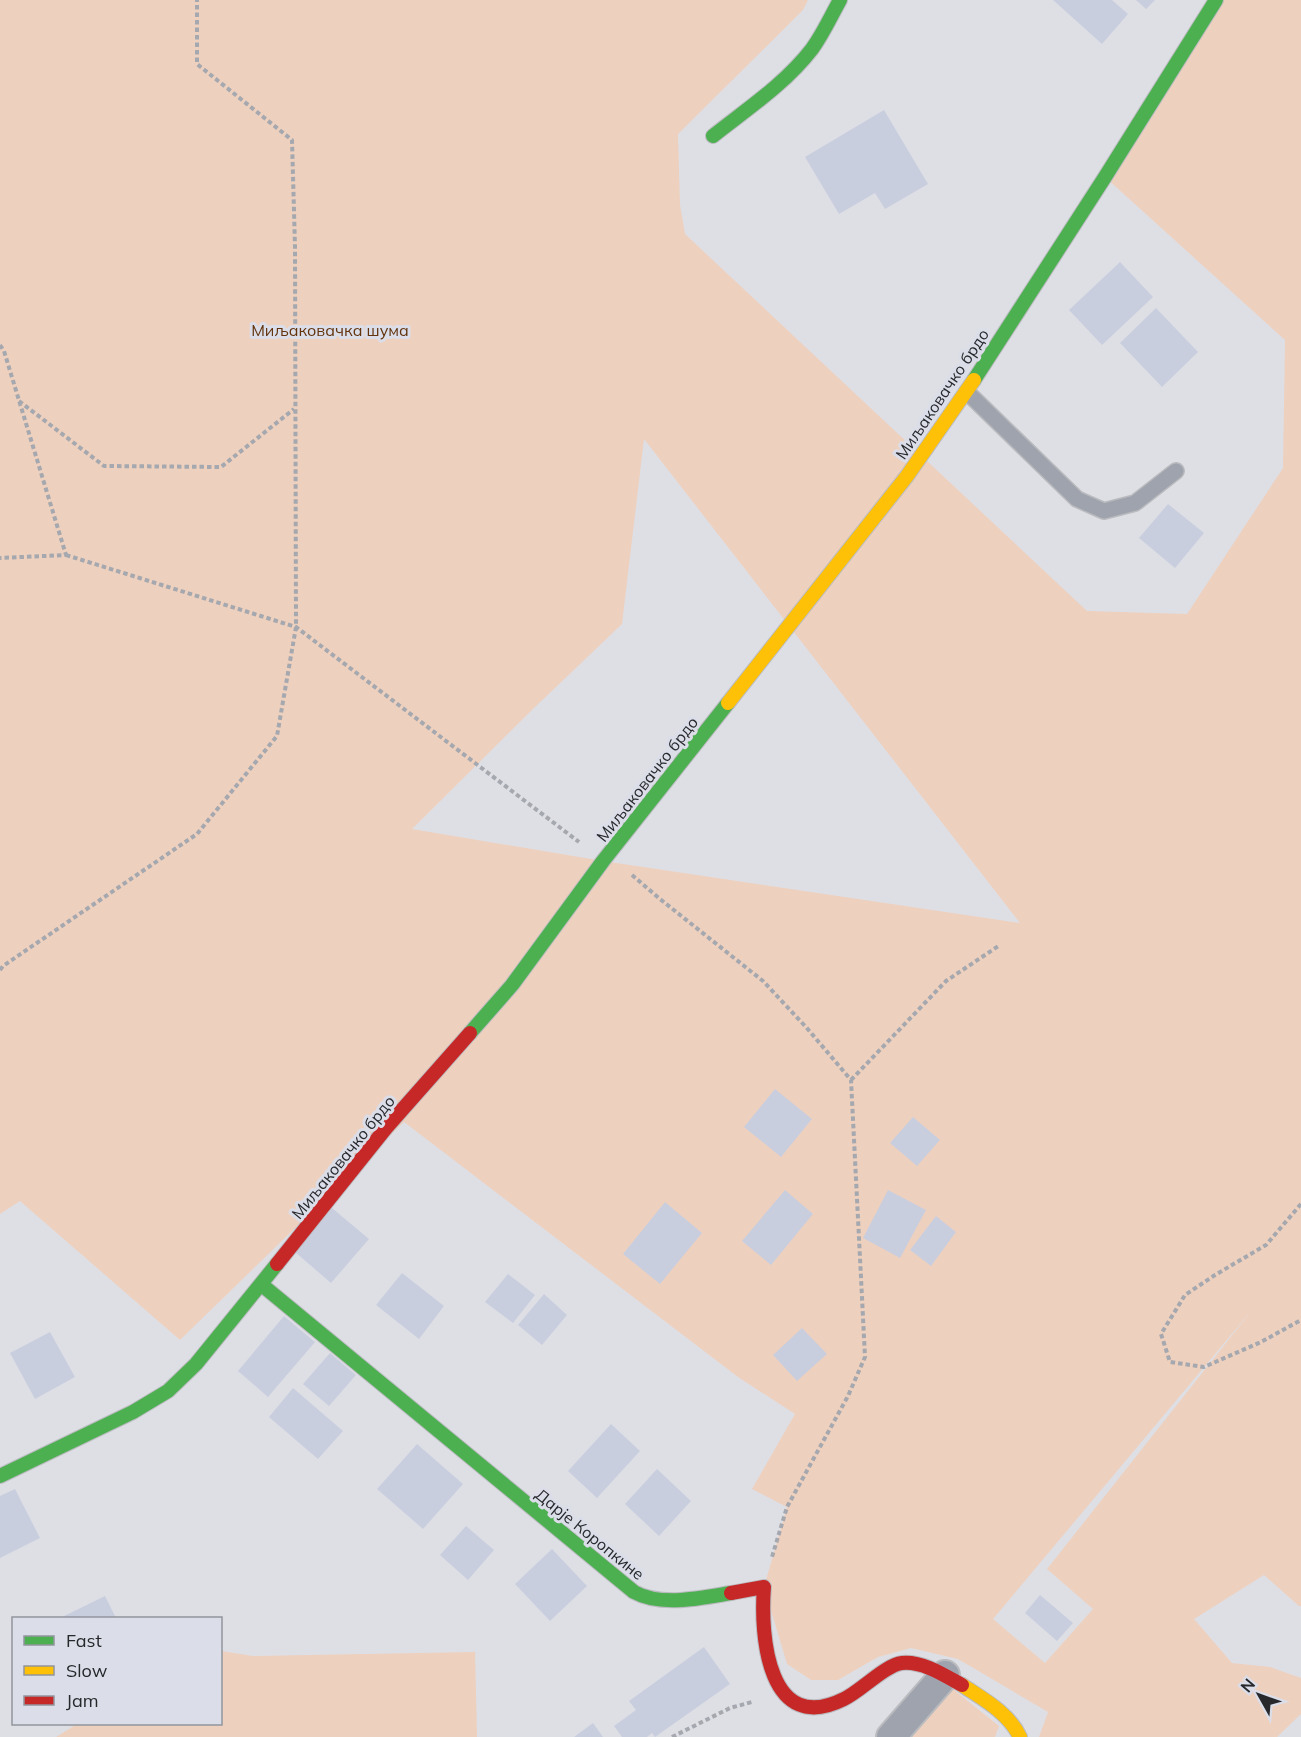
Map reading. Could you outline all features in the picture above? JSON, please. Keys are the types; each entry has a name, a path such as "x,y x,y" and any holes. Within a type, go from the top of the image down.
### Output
{"street":[{"path":"713,136 801,62 821,36 840,0"},
{"name":"Миљаковачко брдо","path":"0,1476 133,1412 168,1391 209,1350 387,1128 512,985 607,856 907,476 967,392 1216,0"},
{"name":"Дарје Коропкине","path":"261,1285 611,1574 641,1596 663,1600 764,1587"},
{"path":"764,1587 762,1626 767,1653 780,1689 793,1701 806,1707 821,1707 840,1701 896,1664 929,1667 985,1700 1002,1714 1018,1731 1020,1737"},
{"path":"891,1737 945,1675"}],"lane":[{"path":"967,392 1077,499 1104,511 1135,503 1176,471"}],"path":[{"path":"0,970 197,834 277,736 296,627 295,247 292,140 197,64 196,0"},
{"path":"0,345 4,351 66,555"},
{"path":"19,401 104,466 221,467 295,408"},
{"path":"0,558 66,555 296,627 633,875 763,981 851,1080 864,1357 848,1396 787,1507 764,1587"},
{"path":"851,1080 946,981 1000,945"},
{"path":"1301,1204 1266,1245 1185,1295 1161,1334 1170,1362 1204,1366 1261,1342 1301,1320"},
{"path":"672,1737 730,1708 785,1694"}],"green space":[{"name":"Миљаковачка шума","path":"0,0 808,0 803,10 678,134 680,205 685,234 1087,611 1187,614 1283,468 1285,340 1105,177 1222,0 1301,0 1301,1606 1264,1575 1194,1619 1232,1663 1270,1667 1301,1678 1301,1714 1277,1737 1039,1737 1048,1712 958,1659 911,1648 878,1657 838,1680 811,1680 787,1664 764,1587 787,1507 752,1489 795,1414 738,1377 404,1122 180,1340 20,1201 0,1214","holes":["644,439 1020,923 603,861 412,829 622,624","1252,1310 1047,1569 1093,1609 1045,1663 993,1619"]},
{"path":"222,1651 253,1656 475,1652 477,1737 56,1737 75,1725 222,1725"},
{"path":"949,1686 999,1726 995,1737 900,1737"}],"building":[{"path":"1053,0 1112,0 1128,14 1102,44"},
{"path":"1136,0 1155,0 1146,9"},
{"path":"884,110 928,184 885,209 875,193 839,214 805,157"},
{"path":"1120,262 1153,297 1102,345 1069,310"},
{"path":"1156,308 1198,352 1162,387 1120,343"},
{"path":"1168,504 1204,533 1175,568 1139,538"},
{"path":"775,1089 812,1119 781,1157 744,1127"},
{"path":"913,1117 940,1140 917,1166 890,1143"},
{"path":"785,1190 813,1214 771,1265 742,1241"},
{"path":"888,1190 926,1210 900,1258 863,1238"},
{"path":"665,1202 702,1233 660,1284 623,1254"},
{"path":"332,1208 369,1239 331,1283 295,1252"},
{"path":"936,1216 956,1232 931,1266 910,1250"},
{"path":"402,1273 444,1306 419,1339 376,1305"},
{"path":"508,1274 535,1295 513,1323 485,1302"},
{"path":"544,1294 567,1315 542,1345 518,1325"},
{"path":"284,1316 315,1342 268,1397 238,1371"},
{"path":"802,1328 827,1354 797,1381 773,1355"},
{"path":"50,1332 75,1377 35,1399 10,1353"},
{"path":"330,1353 356,1375 329,1406 303,1384"},
{"path":"293,1388 343,1431 318,1459 269,1417"},
{"path":"611,1424 640,1451 597,1498 568,1471"},
{"path":"417,1444 463,1484 423,1529 377,1489"},
{"path":"657,1469 691,1501 659,1536 625,1504"},
{"path":"15,1489 40,1538 0,1558 0,1496"},
{"path":"466,1526 494,1550 468,1580 440,1555"},
{"path":"552,1549 587,1586 550,1621 515,1584"},
{"path":"1040,1595 1073,1623 1057,1641 1025,1613"},
{"path":"105,1596 116,1617 62,1617"},
{"path":"704,1647 730,1684 655,1737 652,1733 647,1737 622,1737 614,1726 636,1710 629,1701"},
{"path":"593,1723 603,1737 574,1737"}],"traffic: fast":[{"path":"713,136 790,74 812,49 840,0"},
{"path":"974,380 1216,0"},
{"path":"470,1033 512,985 603,861 728,703"},
{"path":"0,1476 133,1412 168,1391 196,1364 277,1264"},
{"path":"262,1285 634,1592 645,1597 669,1600 694,1599 731,1593"}],"traffic: slow":[{"path":"728,703 907,476 974,380"},
{"path":"962,1685 1002,1714 1020,1737"}],"traffic: jam":[{"path":"277,1264 386,1128 470,1033"},
{"path":"731,1593 764,1587 764,1631 774,1676 784,1693 799,1704 819,1707 844,1699 888,1668 902,1663 925,1666 962,1685"}]}
